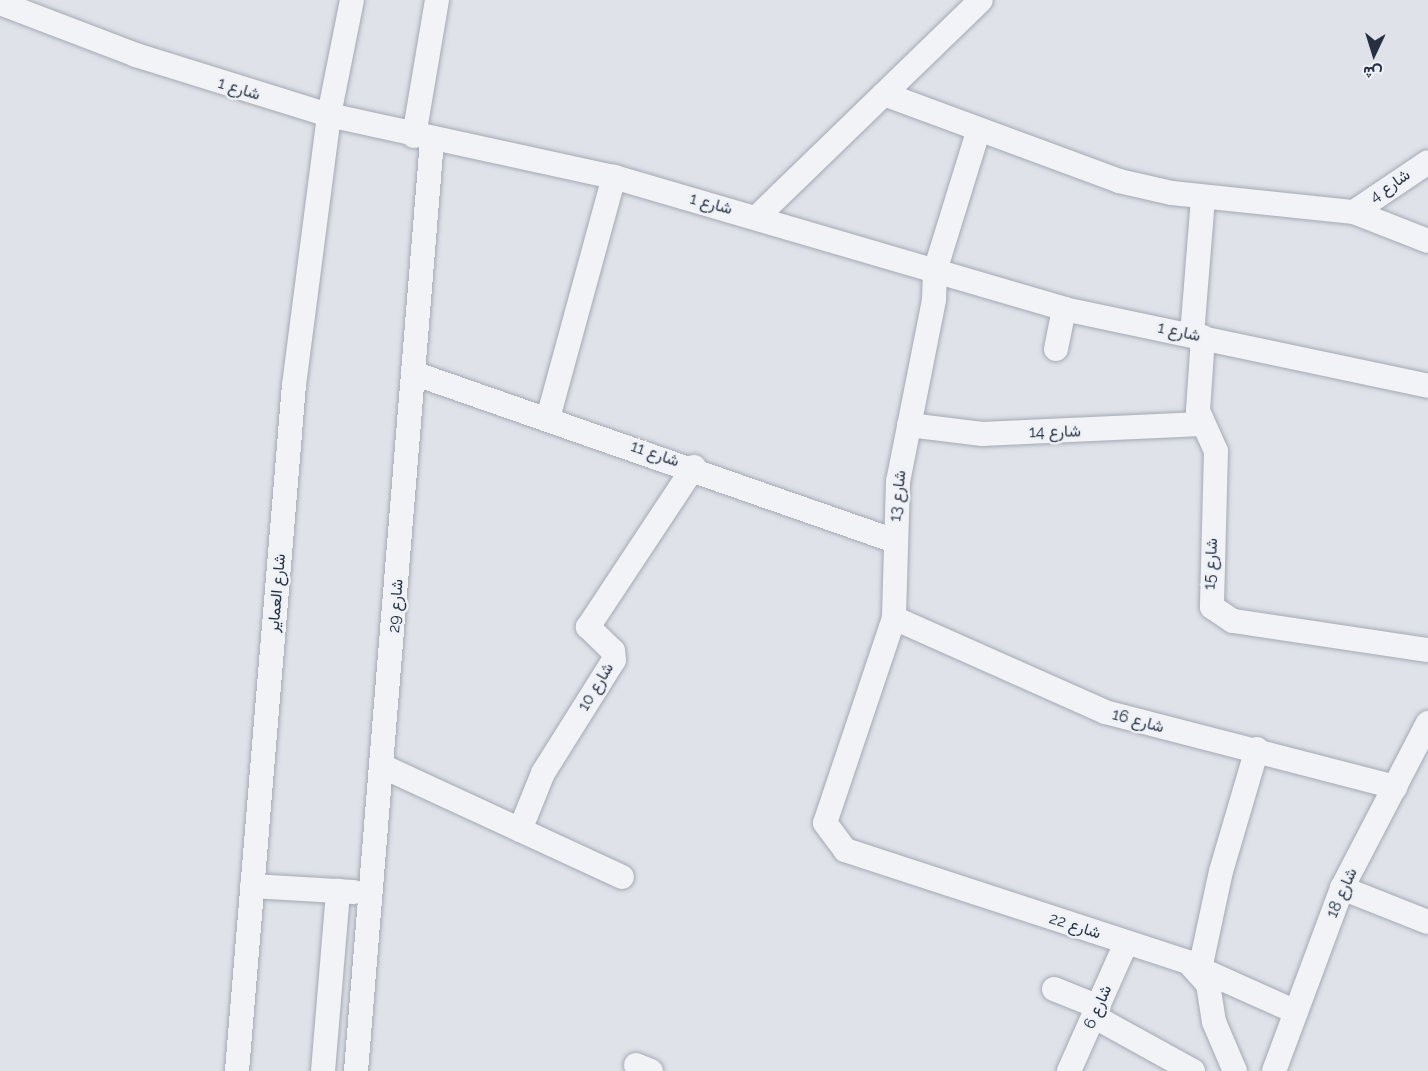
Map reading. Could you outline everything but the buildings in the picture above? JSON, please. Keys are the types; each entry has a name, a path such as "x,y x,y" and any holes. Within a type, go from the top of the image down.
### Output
{"street":[{"name":"شارع العماير","path":"237,1071 294,385 329,116 352,0"},
{"name":"شارع 29","path":"356,1071 384,768 413,373 423,139 437,0"},
{"path":"758,216 981,0"},
{"name":"شارع 1","path":"0,3 136,55 329,116 423,139 614,177 758,216 1064,309 1428,386"},
{"path":"884,94 1072,168 1203,197 1354,212 1428,241"},
{"name":"شارع 13","path":"845,850 829,834 827,812 894,618 895,541 909,425 934,300 935,271 978,132"},
{"name":"شارع 4","path":"1354,212 1428,162"},
{"path":"549,418 614,177"},
{"name":"شارع 15","path":"1203,197 1198,336 1202,424 1216,451 1209,599 1217,614 1233,621 1428,650"},
{"path":"1056,349 1064,309"},
{"name":"شارع 11","path":"413,373 694,467 895,541"},
{"name":"شارع 14","path":"909,425 982,434 1202,424"},
{"name":"شارع 10","path":"520,830 543,773 614,660 613,651 588,627 694,467"},
{"name":"شارع 16","path":"894,618 1104,712 1257,748 1395,787"},
{"name":"شارع 18","path":"1274,1071 1342,888 1428,723"},
{"path":"1235,1071 1221,1044 1200,969 1221,871 1257,748"},
{"path":"384,768 622,877"},
{"name":"شارع 22","path":"845,850 1200,969 1296,1012"},
{"path":"252,886 373,894"},
{"path":"1342,888 1428,922"},
{"path":"323,1071 338,891"},
{"name":"شارع 6","path":"1069,1071 1126,943"},
{"path":"1054,989 1097,1012 1193,1071"}]}
